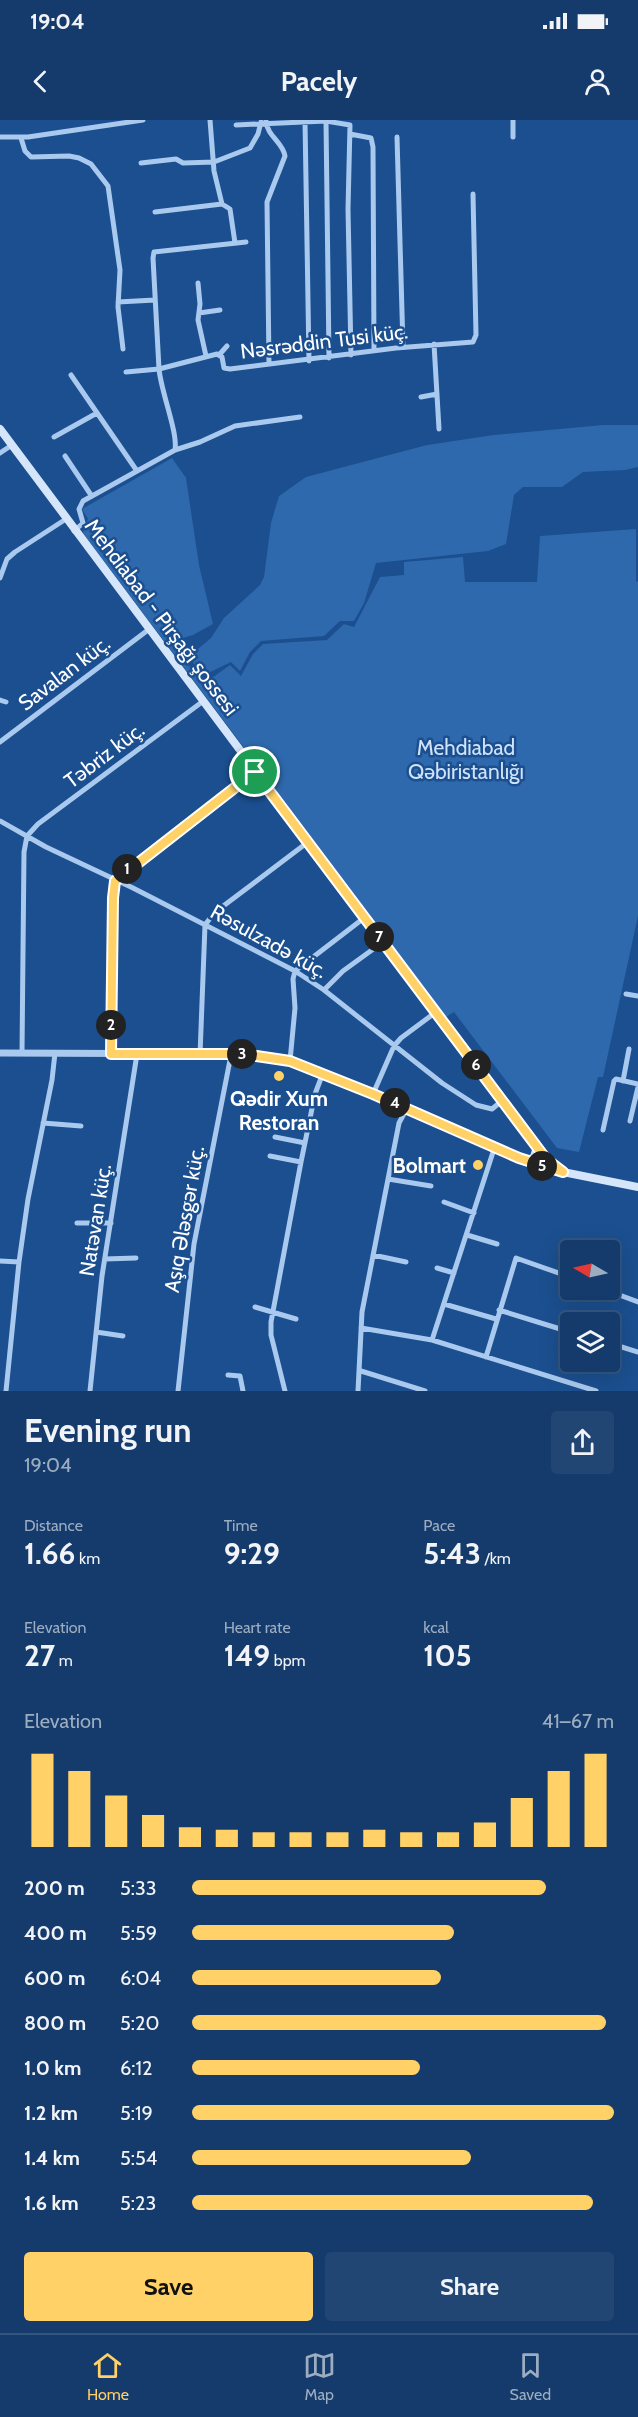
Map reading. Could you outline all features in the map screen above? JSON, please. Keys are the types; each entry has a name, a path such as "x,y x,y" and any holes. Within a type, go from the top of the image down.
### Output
{"main road":[{"name":"Mehdiabad - Pirşağı şossesi","path":"0,429 148,630 503,1100 537,1147 544,1162 560,1170 638,1187"},
{"path":"527,1161 534,1157 537,1147"}],"street":[{"path":"0,137 21,138 143,120"},
{"path":"210,120 214,162 222,204"},
{"path":"513,120 513,137"},
{"path":"141,163 176,159 183,163 214,162 250,148 264,121"},
{"path":"264,121 267,131 284,149 285,156 267,202 269,364"},
{"path":"236,125 264,121 326,121 348,123 351,128 348,209 351,355"},
{"path":"305,121 309,360"},
{"path":"326,121 329,358"},
{"path":"350,134 371,138 373,147 374,350"},
{"path":"397,137 403,347"},
{"path":"21,138 25,152 31,157 79,158 91,164 108,186 116,231 120,277 118,302 123,349"},
{"name":"Nəsrəddin Tusi küç.","path":"126,372 159,369 206,356 219,355 222,357 222,365 227,369 475,340 473,194"},
{"path":"155,212 222,204 230,209 235,243"},
{"path":"175,450 159,369 154,252 246,242"},
{"path":"198,283 199,313 206,356"},
{"path":"118,302 155,300"},
{"path":"199,313 220,310"},
{"path":"434,344 439,429"},
{"path":"219,355 227,346"},
{"path":"71,375 137,471"},
{"path":"421,397 437,394"},
{"path":"54,437 97,413"},
{"path":"74,531 83,523 80,504 91,495 175,450 200,442 235,426 300,417"},
{"path":"0,453 12,445"},
{"path":"65,456 91,495"},
{"path":"0,561 7,559 28,542 66,519"},
{"path":"0,578 7,559"},
{"name":"Savalan küç.","path":"0,742 148,630"},
{"name":"Təbriz küç.","path":"27,836 38,824 202,702"},
{"path":"111,1054 115,881 255,772"},
{"name":"Rəsulzadə küç.","path":"0,821 295,971 324,990 433,1077 476,1105 492,1109 503,1100"},
{"path":"22,1053 24,852 27,836"},
{"path":"200,1054 205,925 214,913 308,842"},
{"path":"290,1061 295,1008 293,979 295,971 364,918"},
{"path":"324,990 343,971 383,942"},
{"path":"626,994 638,996"},
{"path":"373,1094 394,1046 401,1038 436,1012"},
{"path":"623,1081 629,1049"},
{"path":"0,1053 231,1054 264,1056 290,1061 323,1072 527,1161 544,1162"},
{"path":"6,1391 28,1199 52,1080 55,1053"},
{"name":"Natəvan küç.","path":"90,1391 105,1258 137,1054"},
{"name":"Aşıq Ələsgər küç.","path":"178,1391 194,1244 231,1054"},
{"path":"285,1391 271,1335 273,1312 315,1094 323,1072"},
{"path":"603,1130 614,1081 623,1081 638,1086 630,1121"},
{"path":"358,1391 361,1371 362,1312 399,1123 407,1108"},
{"path":"43,1123 81,1126"},
{"path":"275,1137 305,1143"},
{"path":"432,1341 495,1146"},
{"path":"270,1156 301,1162"},
{"path":"388,1179 430,1186"},
{"path":"444,1202 474,1213"},
{"path":"77,1223 111,1223"},
{"path":"467,1235 497,1244"},
{"path":"373,1255 406,1262"},
{"path":"105,1258 136,1258"},
{"path":"486,1357 516,1258 560,1273"},
{"path":"0,1262 19,1262"},
{"path":"437,1268 454,1273"},
{"path":"620,1295 638,1302"},
{"path":"444,1304 496,1319"},
{"path":"255,1306 296,1319"},
{"path":"499,1310 560,1329"},
{"path":"362,1328 432,1341 596,1391"},
{"path":"96,1332 123,1336"},
{"path":"620,1347 638,1352"},
{"path":"361,1371 425,1391"},
{"path":"228,1375 240,1376 243,1391"}],"green space":[{"path":"603,425 638,425 638,467 625,470 583,472 562,487 523,487 514,495 506,544 488,551 376,563 364,603 354,621 340,621 324,636 261,641 250,652 240,671 231,662 204,675 194,666 192,654 211,638 224,618 260,585 264,577 271,523 279,496 306,477 427,445 494,435"},
{"name":"Mehdiabad Qəbiristanlığı","path":"172,458 186,478 199,565 213,624 193,635 173,641 202,685 230,665 241,676 253,654 263,644 327,640 344,624 354,627 380,577 404,575 404,562 463,557 465,582 537,582 540,536 636,529 638,916 603,1077 598,1077 579,1152 557,1148 454,1012 446,1017 83,533 88,519 82,509"}],"place":[{"name":"Qədir Xum Restoran","path":"279,1076"},
{"name":"Bolmart","path":"478,1165"}],"route":[{"path":"255,772 546,1159 563,1172 519,1158 373,1094 290,1061 243,1054 111,1054 115,881 255,772"}]}
